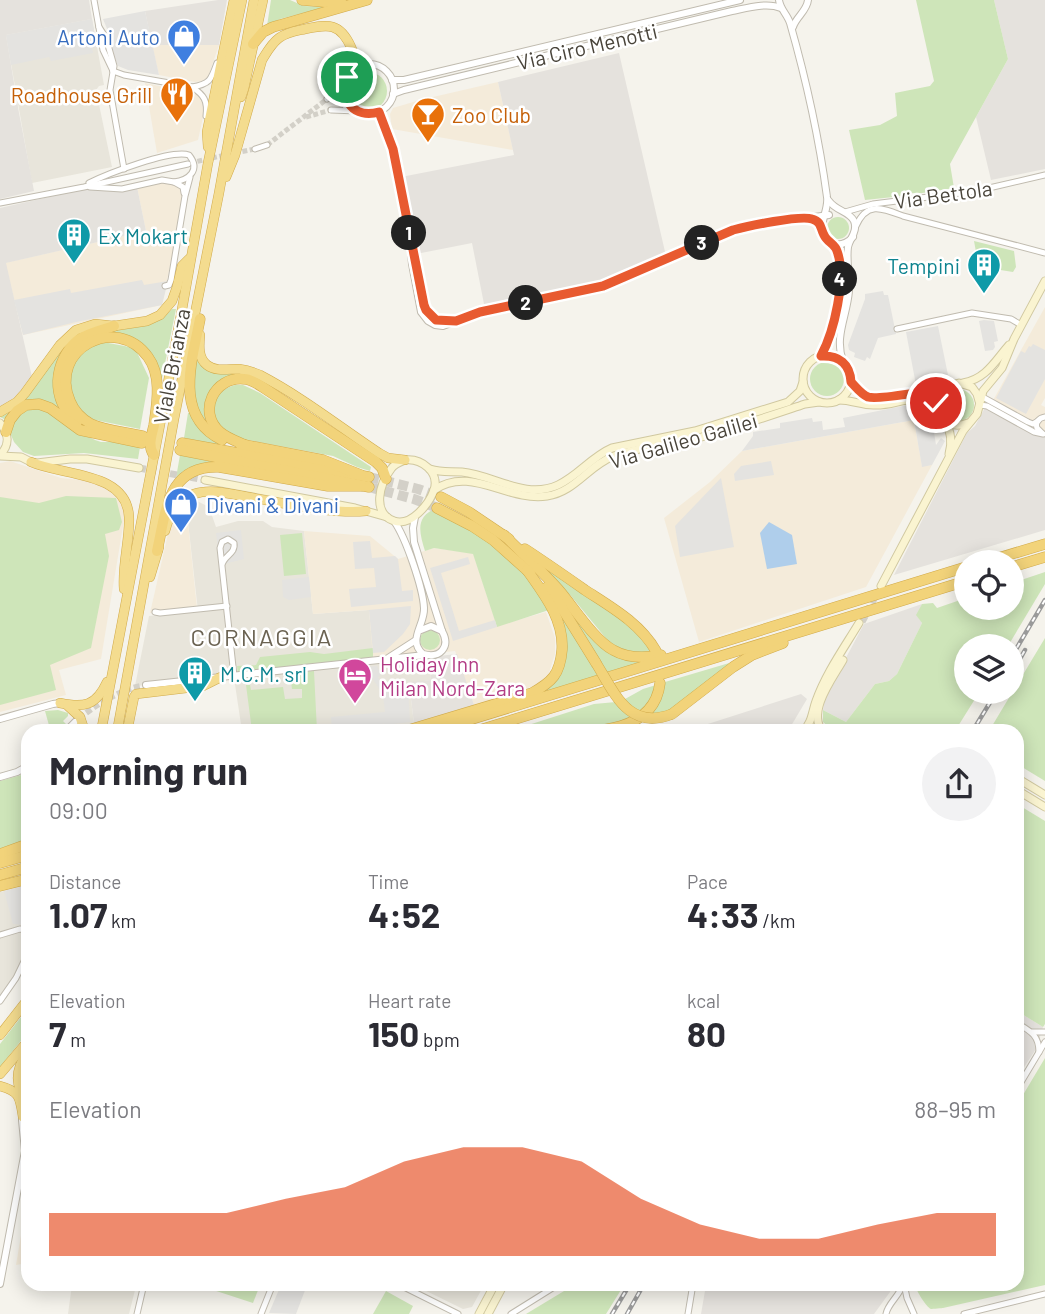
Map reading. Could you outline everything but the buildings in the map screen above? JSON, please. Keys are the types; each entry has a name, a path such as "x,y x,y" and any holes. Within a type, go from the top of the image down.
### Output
{"highway":[{"path":"208,163 207,132 234,0"},
{"name":"Viale Brianza","path":"103,724 208,163 242,0"},
{"name":"Viale Brianza","path":"118,724 254,0"},
{"path":"232,118 244,88 263,0"},
{"path":"302,0 341,0"},
{"path":"253,44 273,27 367,0"},
{"path":"219,193 234,155 262,60 278,38 324,25 336,27 343,33 354,53 354,66 347,77"},
{"path":"153,455 150,446 157,387 148,357 133,343 111,337 98,339 80,348 71,359 65,377 66,391 75,410 91,424 143,439 101,435 88,430 71,417 62,402 58,388 58,372 64,357 83,337 114,326 147,321 159,315 175,295 182,266 191,257"},
{"path":"202,284 203,307 189,375 189,392 200,421 212,434 227,442 323,460 365,481"},
{"path":"200,319 199,351 208,366 258,374 379,453 388,458 405,460"},
{"path":"0,412 17,402 60,345 76,330 95,324 114,326"},
{"path":"245,445 219,432 212,422 209,409 213,394 219,386 236,379 245,379 264,388 376,462 382,468 386,480"},
{"path":"5,432 17,411 26,405 35,404 50,408 80,430 88,430"},
{"path":"181,447 365,481"},
{"path":"31,462 93,477 110,484 127,504 130,516 125,562 126,604"},
{"path":"140,605 153,567 169,499 178,481 187,475 211,466 328,486 365,481"},
{"path":"157,551 167,522 176,507 190,496 202,492 220,492 353,512 366,511"},
{"path":"437,499 469,512 621,614 639,628 656,651"},
{"path":"437,499 493,540 545,585 617,698 636,716 661,719 673,714 752,655 800,637 814,627"},
{"path":"504,535 547,577 594,634 611,650 620,653 655,657 796,613 823,611"},
{"path":"1024,550 1045,544"},
{"path":"1024,563 1045,556"},
{"path":"429,724 532,693 548,683 556,673 561,663 562,638 557,618 546,596 527,570"},
{"path":"456,724 954,572"},
{"path":"498,724 954,585"},
{"path":"60,703 81,706 92,702 103,690 113,671"},
{"path":"129,724 136,694 203,686 221,677"},
{"path":"626,724 649,709 656,698 660,683"},
{"path":"60,703 77,714 83,724"},
{"path":"0,854 21,846"},
{"path":"0,863 21,857"},
{"path":"0,875 21,869"},
{"path":"0,886 21,881"},
{"path":"0,1035 21,1008"},
{"path":"0,1073 21,1049"},
{"path":"21,1060 18,1085 21,1091"},
{"path":"0,1086 10,1088 16,1093 21,1104"}],"main road":[{"path":"881,586 963,431 977,415 979,399 987,384 1002,368 1045,281"},
{"path":"851,382 862,393 875,398 936,390 971,381 986,372 1014,339"},
{"path":"821,356 836,357 843,361 848,367 851,382 844,396 830,403 819,402 809,395 803,382 809,363 821,356"},
{"name":"Via Galileo Galilei","path":"430,469 442,473 462,472 519,489 552,488 573,476 600,454 695,431 788,402 800,391 803,382"},
{"path":"958,383 970,386 979,399"},
{"path":"938,412 938,396 947,386"},
{"path":"838,400 874,405 918,399 928,402 948,427 951,448 948,459"},
{"name":"Via Galileo Galilei","path":"437,499 444,483 456,481 469,481 526,496 553,495 571,487 602,462 616,455 697,438 819,402"},
{"path":"944,421 955,426 969,423"},
{"path":"0,456 4,450 5,432"},
{"path":"5,432 21,457"},
{"path":"0,456 21,457 37,463 87,459 139,468"},
{"path":"205,480 355,508 402,522 415,517 437,499 435,480 430,469 416,460 405,460 391,469 379,498 374,503 355,508"},
{"path":"379,498 380,506 390,519"},
{"path":"809,724 821,687 860,622 819,706 819,724"},
{"path":"1024,782 1045,795"},
{"path":"1024,794 1045,807"},
{"path":"479,1314 491,1291"},
{"path":"488,1314 500,1291"}],"street":[{"path":"94,0 104,56 113,69 127,75 192,87 203,85 210,81 224,48"},
{"name":"Via Ciro Menotti","path":"392,80 404,80 740,0"},
{"path":"779,0 792,29 815,129 828,200 822,228"},
{"path":"792,29 808,0"},
{"name":"Via Ciro Menotti","path":"393,94 748,8 781,8"},
{"path":"787,14 802,13"},
{"path":"327,99 340,89 347,77 360,65 373,64 385,69 392,80 393,94 388,104 379,112 366,114 358,111 346,98 344,89 347,77"},
{"path":"113,69 110,90 124,169"},
{"path":"110,90 127,75"},
{"path":"192,87 201,93 206,102 207,132"},
{"path":"331,110 358,111"},
{"path":"379,112 393,149 426,310 436,320 456,321 480,312 603,286 748,226 826,217 834,212 842,212"},
{"path":"256,149 267,145"},
{"path":"84,187 106,174 170,155 184,153 192,159 194,168 187,183 171,280 169,285 165,286"},
{"path":"0,203 188,164"},
{"path":"174,182 191,175"},
{"name":"Via Bettola","path":"842,212 873,204 976,191 1045,175"},
{"path":"84,187 122,189 162,180 183,187 185,197"},
{"path":"828,200 852,218 855,229"},
{"path":"843,361 839,342 849,294 848,252 858,222 864,213 871,209 881,208 1045,253"},
{"path":"805,218 818,222 824,236 838,253 839,295 828,341 821,356"},
{"path":"831,243 844,244 853,237"},
{"path":"897,329 972,313 1011,320 1021,325"},
{"path":"979,399 1033,424 1045,417"},
{"path":"979,399 1034,432 1044,433"},
{"path":"1038,421 1037,429 1044,433"},
{"path":"146,685 437,654 444,648 446,638 414,542 415,517"},
{"path":"383,660 415,640 424,617 424,603 403,536 390,519"},
{"path":"222,565 234,676"},
{"path":"155,612 227,606"},
{"path":"419,631 431,626 442,631"},
{"path":"415,640 418,650 427,655"},
{"path":"0,719 60,703"},
{"path":"0,777 21,770"},
{"path":"0,935 21,929"},
{"path":"0,1001 21,968"},
{"path":"1024,1027 1032,1032 1038,1041 1039,1052"},
{"path":"1032,1032 1045,1032"},
{"path":"1024,1077 1045,1042"},
{"path":"0,1284 21,1179"},
{"path":"137,1314 142,1291"},
{"path":"261,1314 270,1291"},
{"path":"412,1291 458,1314"},
{"path":"511,1314 548,1291"},
{"path":"688,1314 692,1291"},
{"path":"885,1314 900,1291"},
{"path":"905,1291 914,1311"},
{"path":"964,1314 1045,1294"},
{"path":"894,1302 904,1301 914,1311"}],"shaded area":[{"path":"0,0 89,0 92,19 6,35 34,191 0,199"},
{"path":"227,0 219,45 152,45 145,11"},
{"path":"994,0 1045,0 1045,169 991,180 976,117 1008,59"},
{"path":"145,11 159,75 118,66 103,19"},
{"path":"92,19 104,85 96,90 112,167 32,183 6,35"},
{"path":"92,19 97,47 92,48 93,53 51,61 49,57 11,65 6,35"},
{"name":"Artoni Auto","path":"152,45 219,45 208,77 195,82 159,75"},
{"path":"619,53 666,256 606,281 485,309 472,243 416,254 401,177 514,155 498,82"},
{"path":"498,82 513,150 392,129 390,114 393,108"},
{"name":"Roadhouse Grill","path":"145,83 197,94 203,100 205,108 198,140 157,153"},
{"path":"162,182 173,183 183,190 162,305 23,335 5,263 146,231 137,187"},
{"path":"93,187 105,191 122,191 137,187 146,231 6,263 32,377 14,400 0,408 0,208"},
{"path":"142,280 144,285 168,281 162,305 23,335 14,300 70,289 71,293"},
{"path":"883,291 884,295 888,295 896,334 878,338 870,359 867,357 865,361 854,357 855,353 849,350 848,345 865,294"},
{"path":"1045,307 1045,398 1041,405 1045,407 1045,434 991,404"},
{"path":"979,321 994,321 998,341 994,342 993,350 985,351"},
{"path":"938,326 948,375 943,376 943,379 916,385 906,332"},
{"path":"1033,344 1045,350 1045,379 1026,414 996,398 1021,351 1025,353"},
{"path":"920,404 931,413 936,445 941,438 945,441 932,465 922,467 914,420 742,451 753,432 780,428 780,423 812,418 813,422 822,421 823,430 845,427 843,418"},
{"path":"987,404 991,404 1045,434 1045,530 978,550 954,550 954,557 894,575 967,433 975,426"},
{"path":"914,420 922,466 932,465 866,587 699,642 664,518 710,482 742,451"},
{"path":"10,461 61,478 91,481 107,488 119,497 125,514 101,659 59,670 66,695 0,712 0,463"},
{"path":"771,461 774,475 735,481 734,474 741,466"},
{"path":"721,478 734,547 680,557 675,526"},
{"path":"197,501 209,507 216,527 238,521 263,521 272,527 304,531 313,614 369,610 374,663 429,657 431,680 409,683 414,724 241,724 234,678 135,686 149,616 198,611 186,504"},
{"path":"186,504 197,608 150,613 168,534 177,514"},
{"path":"241,530 244,559 220,565 216,533"},
{"path":"304,531 370,536 398,559 434,548 473,553 497,626 546,612 555,638 555,654 549,673 531,687 474,705 455,651 373,659 369,610 313,614"},
{"path":"370,541 372,558 395,556 398,559 402,591 413,590 413,601 351,607 349,589 376,587 374,568 355,569 353,542"},
{"path":"468,557 470,564 441,573 459,631 495,620 497,627 453,641 430,568"},
{"path":"309,577 311,597 289,600 283,597 282,580"},
{"path":"922,604 917,615 922,623 897,674 889,681 875,684 846,722 823,710 825,697 864,624"},
{"path":"411,606 410,624 403,634 384,652 373,653 369,610"},
{"path":"457,654 474,705 414,724 409,682 431,680 429,657"},
{"path":"377,666 381,675 378,677 386,690 408,688 410,722 332,724 331,717 385,712 383,695 373,679 369,680 364,667"},
{"path":"801,694 807,699 792,724 708,724"},
{"path":"21,887 21,964 0,999 0,892"},
{"path":"21,887 21,925 13,924 4,891"},
{"path":"1024,1015 1043,1027 1036,1049 1024,1067"},
{"path":"21,1235 21,1264 16,1265"},
{"path":"71,1291 135,1291 129,1314 68,1314"},
{"path":"278,1291 305,1291 296,1314 269,1313"},
{"path":"426,1291 480,1291 472,1307 463,1309"},
{"path":"705,1291 890,1291 874,1314 701,1314"}],"green space":[{"path":"271,0 290,0 304,6 326,7 280,19 267,26"},
{"path":"916,0 994,0 1008,59 950,164 954,188 865,200 849,130 880,125 897,116 895,93 930,86 934,81"},
{"path":"368,72 381,78 387,91 381,104 368,110 355,104 349,91 355,78"},
{"path":"838,217 848,224 849,228 842,238 838,239 828,232 827,228 834,218"},
{"path":"974,241 1014,251 1016,267 1013,272 979,268"},
{"path":"176,309 162,378 159,377 147,350 98,333 147,325"},
{"path":"78,334 68,343 59,359 59,409 44,401 6,420 0,417 24,400 64,346"},
{"path":"103,342 135,348 149,378 140,429 90,419 74,402 69,374 80,352"},
{"path":"197,359 248,374 221,381 208,424 195,401 194,376"},
{"path":"827,362 839,367 844,379 839,391 827,396 815,391 810,379 815,367"},
{"path":"243,385 260,393 371,467 370,471 333,456 237,438 228,433 216,419 214,403 225,389"},
{"path":"958,389 969,394 974,405 969,416 958,421 947,416 942,405 947,394"},
{"path":"30,408 46,409 95,440 140,447 138,459 84,453 34,456 23,452 11,435 12,424 20,413"},
{"path":"188,413 202,431 222,446 184,438"},
{"path":"180,455 215,462 203,464 176,478"},
{"path":"66,496 116,498 122,522 119,530 105,534 109,556 91,648 50,665 56,690 0,705 0,497 39,503"},
{"path":"437,508 527,570 549,610 497,627 473,554 434,548 425,551 420,525 425,515"},
{"path":"302,533 306,574 284,576 280,535"},
{"path":"531,556 622,619 644,640 652,653 631,652 609,642 571,596"},
{"path":"1045,572 1045,584 1024,619 1024,579"},
{"path":"552,585 619,656 642,662 541,693 554,684 563,665 549,596 593,667"},
{"path":"954,602 954,620 1024,620 1015,634 954,634 954,704 972,704 959,724 823,722 823,710 846,722 875,684 889,681 897,674 922,623 916,615 922,604 933,603 937,608"},
{"path":"426,630 434,630 440,640 434,650 426,650 420,644 420,636"},
{"path":"1045,638 1045,781 1024,768 1024,724 993,724 1005,704 1024,704 1024,673"},
{"path":"373,648 373,659 238,674 237,666 256,665 260,657"},
{"path":"736,661 672,711 647,715 659,701 665,682"},
{"path":"314,671 317,724 251,724 246,685 250,685 251,690 283,687 285,699 302,698 302,689 292,689 290,673"},
{"path":"656,685 639,712 615,724 532,724 594,704 616,702"},
{"path":"58,710 68,713 63,721 66,724 49,724 45,711"},
{"path":"21,775 21,843 0,850 0,781"},
{"path":"1024,808 1045,821 1043,1027 1024,1015"},
{"path":"21,1017 21,1041 0,1067 0,1044"},
{"path":"1045,1058 1045,1285 1024,1290 1024,1093"},
{"path":"216,1291 258,1291 253,1303"},
{"path":"386,1291 413,1306 409,1314 373,1314"},
{"path":"564,1291 620,1291 606,1314 526,1314"},
{"path":"918,1291 1018,1291 931,1309"}],"water":[{"path":"769,522 792,535 797,564 767,569 760,533"}],"tunnel":[{"path":"267,145 327,99"},
{"path":"306,117 331,110"},
{"path":"235,153 255,149"},
{"path":"190,163 225,155"},
{"path":"139,468 205,480"},
{"path":"369,477 440,497"},
{"path":"369,487 435,507"},
{"path":"862,622 877,593"},
{"path":"79,718 111,697 146,685"}],"railway":[{"path":"1024,636 1045,600"},
{"path":"977,724 989,704"},
{"path":"612,1314 626,1291"},
{"path":"627,1314 640,1291"}],"place":[{"name":"Artoni Auto","path":"184,66"},
{"name":"Roadhouse Grill","path":"177,124"},
{"name":"Zoo Club","path":"428,144"},
{"name":"Ex Mokart","path":"74,265"},
{"name":"Tempini","path":"984,295"},
{"name":"Divani & Divani","path":"181,534"},
{"name":"M.C.M. srl","path":"195,703"},
{"name":"Holiday Inn Milan Nord-Zara","path":"355,705"}],"district":[{"name":"CORNAGGIA","path":"262,636"}],"route":[{"path":"347,77 344,89 348,103 366,114 379,112 393,149 424,305 436,320 456,321 480,312 603,286 733,230 805,218 816,220 820,224 824,236 833,244 838,256 838,304 821,356 836,357 843,361 848,367 851,382 869,397 936,390 947,386 943,388 936,403"}]}
